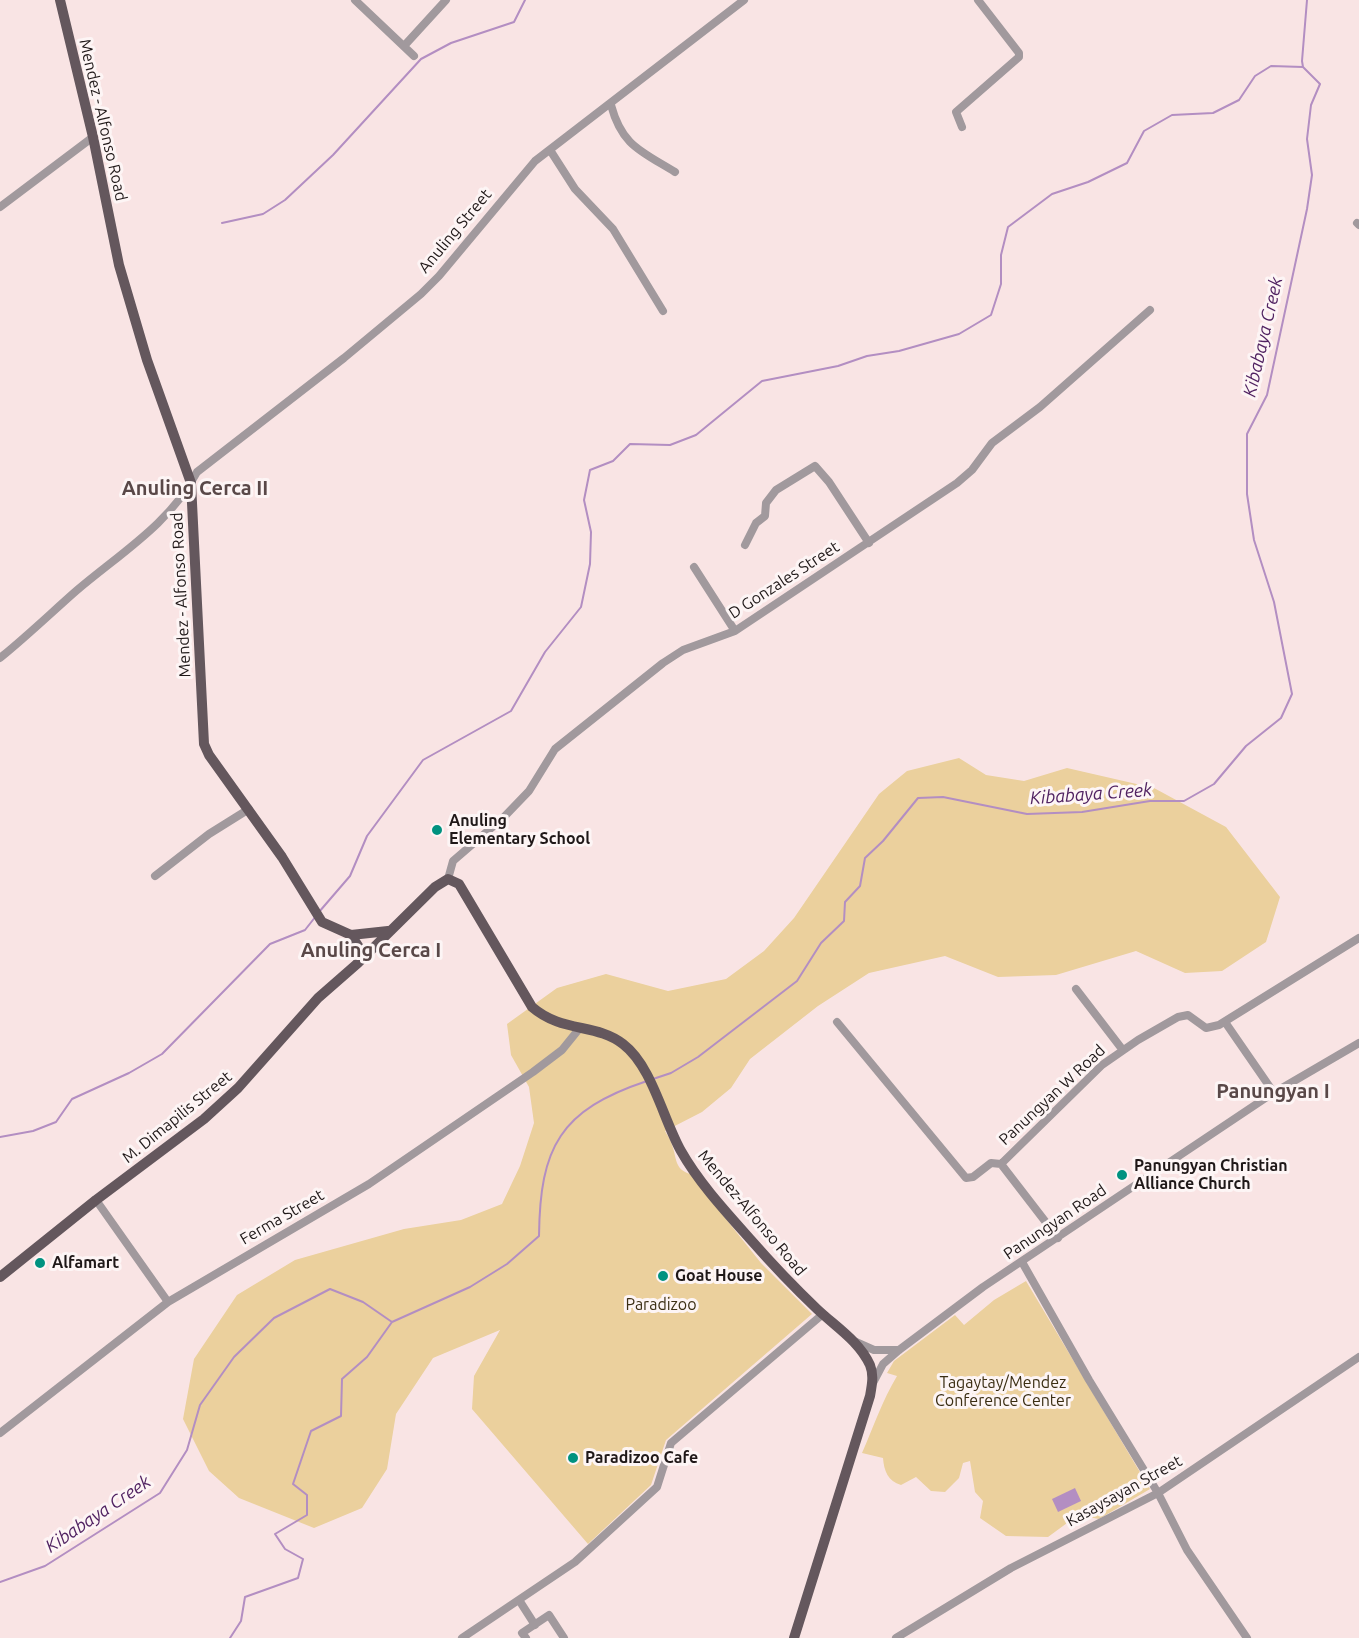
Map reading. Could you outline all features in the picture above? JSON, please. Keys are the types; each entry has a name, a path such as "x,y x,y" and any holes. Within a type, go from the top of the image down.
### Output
{"main road":[{"name":"Mendez - Alfonso Road","path":"60,0 93,137 119,265 147,360 191,483 202,732 209,755 282,857 311,908 322,922 351,935"},
{"path":"358,963 360,949 351,935 388,931 435,887 448,879"},
{"name":"Mendez-Alfonso Road","path":"448,879 459,884 532,1007 543,1017 559,1024 596,1032 622,1043 641,1066 687,1161 771,1264 853,1340 871,1368 873,1383"},
{"name":"M. Dimapilis Street","path":"0,1277 96,1200 204,1119 238,1088 318,998 358,963 388,931"},
{"path":"794,1638 873,1383"}],"street":[{"path":"355,0 414,56"},
{"path":"404,46 446,0"},
{"name":"Anuling Street","path":"0,658 76,591 143,539 187,492 196,472 206,463 344,358 421,294 439,276 517,181 550,150 744,0"},
{"path":"962,127 956,112 1019,57 1019,53 978,0"},
{"path":"611,105 617,127 632,145 675,172"},
{"path":"0,207 93,137"},
{"path":"550,150 575,189 614,229 663,311"},
{"name":"D Gonzales Street","path":"448,879 449,868 453,861 504,818 529,791 555,749 676,654 735,630 957,483 972,470 992,443 1040,407 1150,310"},
{"path":"745,546 756,523 765,516 766,503 776,490 815,466 829,482 869,543"},
{"path":"694,567 735,630"},
{"path":"154,876 209,834 249,809"},
{"path":"1274,1093 1225,1022 1359,939"},
{"path":"1076,989 1122,1049"},
{"name":"Panungyan W Road","path":"1058,1238 1000,1164 1066,1097 1122,1049 1184,1015 1188,1015 1206,1028 1225,1022"},
{"path":"837,1022 966,1178 973,1177 992,1163 1000,1164"},
{"name":"Ferma Street","path":"0,1433 168,1302 369,1184 533,1072 562,1050 579,1029"},
{"name":"Panungyan Road","path":"873,1383 883,1364 898,1350 983,1287 1274,1093 1359,1043"},
{"path":"96,1200 168,1302"},
{"path":"1022,1262 1158,1493 1187,1550 1248,1638"},
{"path":"462,1638 575,1562 657,1487 671,1443 823,1314"},
{"path":"853,1340 874,1350 898,1350"},
{"name":"Kasaysayan Street","path":"896,1638 1011,1568 1158,1493 1359,1357"},
{"path":"519,1600 535,1624"},
{"path":"526,1638 522,1633 549,1615 564,1638"}],"green space":[{"name":"Paradizoo","path":"959,758 986,775 1024,781 1067,768 1154,788 1226,827 1280,897 1266,942 1222,971 1185,973 1136,951 1056,975 998,977 945,956 869,973 818,1006 750,1059 731,1088 702,1112 665,1131 681,1169 690,1174 761,1263 812,1314 666,1440 651,1485 588,1544 472,1409 474,1376 500,1330 433,1358 396,1414 387,1469 362,1508 314,1528 239,1498 209,1471 183,1419 194,1359 237,1295 295,1260 404,1229 461,1220 502,1204 520,1166 534,1123 529,1087 511,1055 507,1024 557,988 606,974 668,991 726,979 764,951 794,918 879,794 907,771"},
{"name":"Tagaytay/Mendez Conference Center","path":"1026,1281 1150,1489 1099,1519 1078,1515 1048,1537 1006,1536 980,1518 983,1501 975,1492 970,1461 963,1463 959,1478 945,1492 931,1491 916,1477 901,1485 893,1481 884,1467 883,1458 862,1453 882,1404 897,1376 887,1373 894,1361 955,1315 964,1325 994,1300"}],"shaded area":[{"path":"1075,1488 1081,1501 1058,1512 1052,1499"}],"waterway":[{"path":"222,223 263,214 285,200 333,155 421,59 451,43 514,22 525,0"},
{"name":"Kibabaya Creek","path":"653,1079 671,1073 698,1057 797,981 821,943 844,921 845,902 860,886 865,858 883,841 918,798 943,797 1027,814 1082,812 1150,801 1184,801 1214,784 1246,746 1281,718 1292,694 1274,602 1254,540 1247,494 1247,434 1267,395 1307,209 1312,175 1307,139 1311,105 1320,84 1303,67 1302,61 1307,0"},
{"path":"319,912 350,876 367,836 423,760 511,711 545,652 581,607 590,564 591,532 584,500 590,470 613,461 630,444 670,445 696,435 762,381 838,366 867,356 899,351 959,334 991,315 1001,284 1001,255 1008,227 1052,194 1088,182 1127,163 1144,131 1172,115 1213,113 1239,100 1255,76 1271,66 1303,67"},
{"path":"0,1137 33,1131 56,1122 72,1099 129,1073 162,1054 270,944 305,930 316,916"},
{"name":"Kibabaya Creek","path":"230,1638 241,1621 245,1597 298,1578 303,1559 285,1549 275,1534 307,1515 307,1495 293,1484 311,1431 341,1416 342,1379 367,1357 392,1322 470,1287 507,1264 539,1236 544,1178 551,1155 561,1136 575,1119 594,1105 617,1092 647,1081"},
{"name":"Kibabaya Creek","path":"0,1582 45,1566 160,1493 187,1450 200,1405 234,1357 274,1318 330,1289 363,1302 392,1322"}],"place":[{"name":"Anuling Elementary School","path":"437,830"},
{"name":"Panungyan Christian Alliance Church","path":"1122,1175"},
{"name":"Alfamart","path":"40,1263"},
{"name":"Goat House","path":"663,1276"},
{"name":"Paradizoo Cafe","path":"573,1458"}],"district":[{"name":"Anuling Cerca II","path":"195,488"},
{"name":"Anuling Cerca I","path":"371,950"},
{"name":"Panungyan I","path":"1273,1091"}]}
